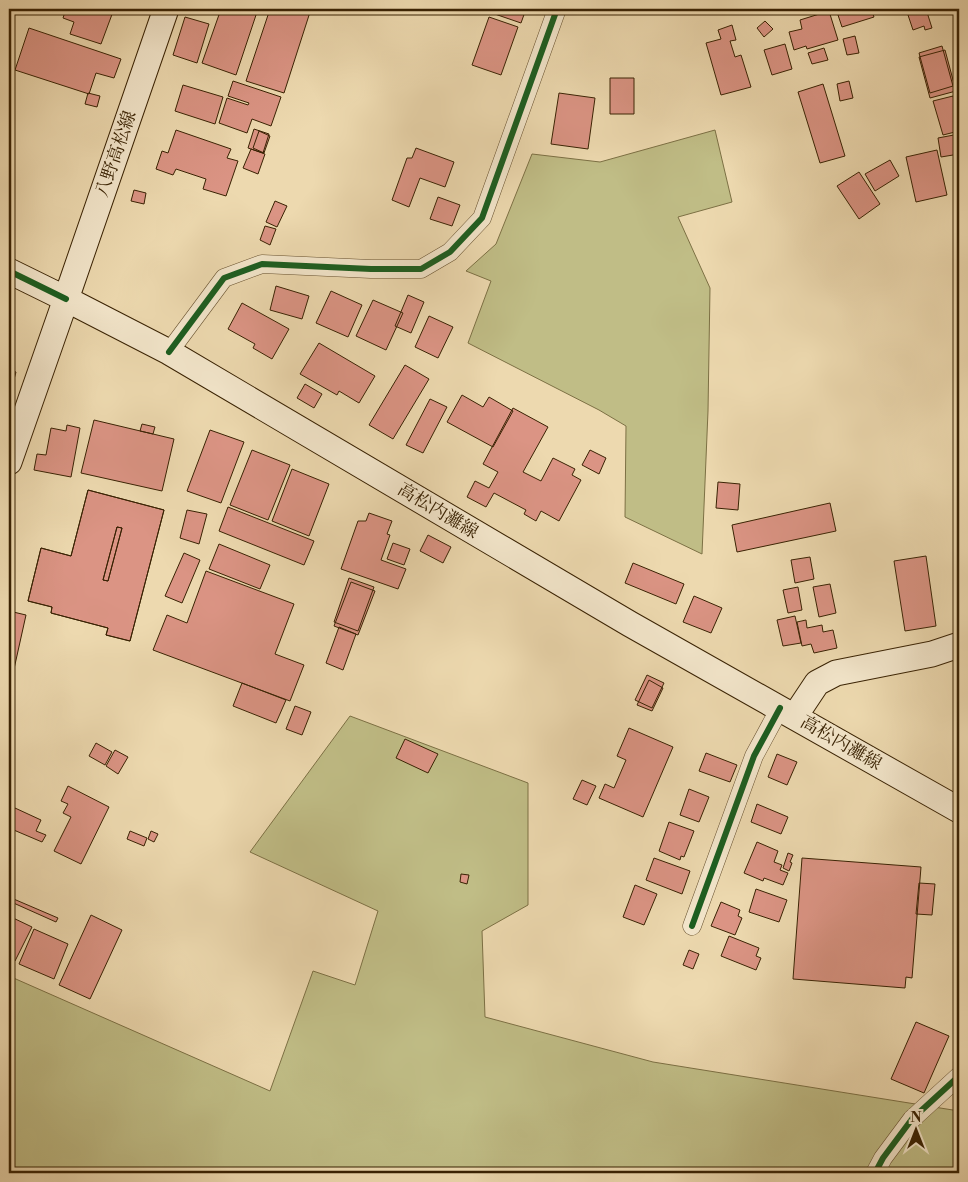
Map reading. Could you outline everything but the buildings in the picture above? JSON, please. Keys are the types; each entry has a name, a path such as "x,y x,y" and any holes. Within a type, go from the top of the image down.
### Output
{"main road":[{"name":"八野高松線","path":"66,299 166,9"},
{"name":"高松内灘線","path":"9,271 169,352 630,624 959,810"},
{"path":"9,462 66,299"},
{"path":"787,712 817,684 836,673 932,654 959,646"}],"street":[{"path":"169,352 224,278 262,264 371,269 421,269 450,252 482,218 557,9"},
{"path":"692,926 754,756 787,712"},
{"path":"875,1173 883,1158 912,1119 959,1076"}],"shaded area":[{"path":"715,130 732,202 678,217 710,288 708,411 702,554 625,517 626,426 599,410 468,343 491,281 466,271 496,244 532,154 600,162"},
{"path":"350,716 528,783 528,905 482,931 485,1017 653,1062 959,1111 959,1173 9,1173 9,976 270,1091 313,971 355,985 378,911 250,852"}],"cycle path":[{"path":"169,352 224,278 262,264 371,269 421,269 450,252 482,218 557,9"},
{"path":"9,271 66,299"},
{"path":"692,926 754,756 780,708"},
{"path":"875,1173 883,1158 912,1119 959,1076"}]}
